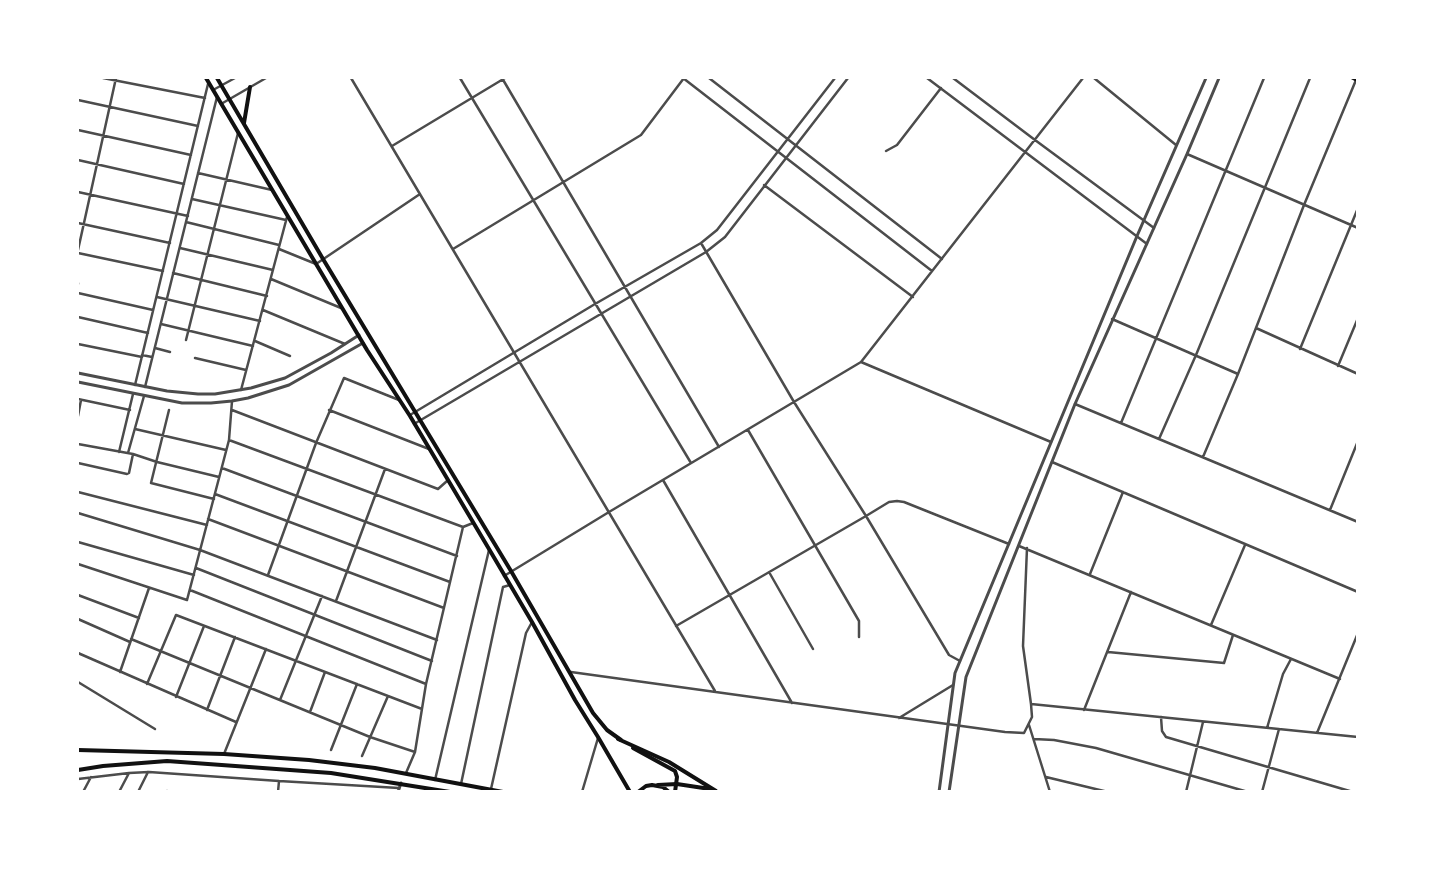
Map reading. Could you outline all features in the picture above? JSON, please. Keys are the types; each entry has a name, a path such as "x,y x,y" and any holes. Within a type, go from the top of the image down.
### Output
{"main road":[{"path":"217,78 597,719 618,739 673,770 677,775 675,792"},
{"path":"1352,78 1357,80"},
{"path":"206,79 287,218 410,416 630,792"},
{"path":"244,123 250,87"},
{"path":"618,739 669,762 717,791"},
{"path":"78,750 224,754 309,760 375,768 503,792"},
{"path":"78,770 112,765 167,761 331,773 400,788 450,792"},
{"path":"638,792 646,786 677,784 717,791"},
{"path":"658,785 669,792"}],"street":[{"path":"103,78 116,79 205,98"},
{"path":"213,90 235,78"},
{"path":"221,104 266,78"},
{"path":"351,78 715,691"},
{"path":"460,78 692,463"},
{"path":"392,146 503,78 719,447"},
{"path":"453,249 641,135 684,78 932,271"},
{"path":"709,78 942,259"},
{"path":"410,416 514,352 701,243 717,230 834,78"},
{"path":"414,424 706,252 724,236 848,78"},
{"path":"927,78 1148,244"},
{"path":"953,78 1154,228"},
{"path":"504,576 862,362 1082,78"},
{"path":"1094,78 1177,146"},
{"path":"939,792 955,673 1137,236 1206,78"},
{"path":"949,792 966,677 1076,404 1112,319 1148,244 1218,78"},
{"path":"1121,423 1264,78"},
{"path":"1159,439 1196,355 1310,78"},
{"path":"116,79 78,252 163,271"},
{"path":"119,452 205,98 206,79"},
{"path":"1203,457 1238,374 1304,205 1357,80"},
{"path":"886,151 897,145 941,88"},
{"path":"145,386 217,97"},
{"path":"78,100 198,126"},
{"path":"78,130 191,155"},
{"path":"186,340 238,132"},
{"path":"1187,154 1224,172 1358,228"},
{"path":"78,160 184,184"},
{"path":"198,173 273,191"},
{"path":"764,185 912,297"},
{"path":"78,192 188,216"},
{"path":"186,222 279,247 316,264 420,194"},
{"path":"192,199 287,218 241,390"},
{"path":"1300,349 1358,208"},
{"path":"78,223 170,243"},
{"path":"701,243 794,402 866,516 949,655 960,661"},
{"path":"180,248 273,270"},
{"path":"174,273 266,296"},
{"path":"271,279 343,309"},
{"path":"78,293 153,310"},
{"path":"157,296 260,322"},
{"path":"263,310 345,345"},
{"path":"78,317 148,333"},
{"path":"1338,366 1358,318"},
{"path":"1112,319 1238,374"},
{"path":"161,324 253,346"},
{"path":"1256,328 1358,374"},
{"path":"78,373 135,385 198,394 214,394 241,390 272,382 298,372 345,345 358,335"},
{"path":"255,340 290,356"},
{"path":"78,382 133,394 196,404 232,401 268,393 301,380 363,343"},
{"path":"78,344 152,358"},
{"path":"155,348 170,352"},
{"path":"195,358 246,370"},
{"path":"862,362 1052,443"},
{"path":"298,372 301,380"},
{"path":"268,576 306,469 329,410 344,378 400,400"},
{"path":"128,454 144,396"},
{"path":"78,416 79,399 130,410"},
{"path":"78,564 187,600 229,440 232,401"},
{"path":"1076,404 1358,522"},
{"path":"169,410 151,483 214,499"},
{"path":"232,410 438,489 447,481"},
{"path":"329,410 429,449"},
{"path":"135,429 226,450"},
{"path":"748,430 860,621 859,637"},
{"path":"229,440 463,527 473,523"},
{"path":"1330,510 1358,441"},
{"path":"78,444 133,454 219,478"},
{"path":"78,463 126,474 129,472 133,454"},
{"path":"1052,462 1358,592"},
{"path":"222,468 457,556"},
{"path":"336,601 385,468"},
{"path":"663,480 792,703"},
{"path":"78,492 207,525"},
{"path":"1090,574 1124,492"},
{"path":"215,494 450,582"},
{"path":"676,626 889,502 897,500 1009,544"},
{"path":"78,513 200,550 437,640"},
{"path":"208,518 444,608"},
{"path":"405,774 415,752 426,684 463,527"},
{"path":"78,542 194,575"},
{"path":"1211,625 1245,545"},
{"path":"1019,546 1340,679"},
{"path":"569,672 949,725 1024,733 1032,717 1023,646 1027,548"},
{"path":"435,780 489,549"},
{"path":"196,568 432,661"},
{"path":"769,572 813,650"},
{"path":"461,784 503,587 510,585"},
{"path":"120,672 149,588"},
{"path":"190,590 426,684"},
{"path":"1084,710 1131,592"},
{"path":"78,595 139,618"},
{"path":"280,700 322,596"},
{"path":"147,684 176,615 422,709"},
{"path":"78,619 370,737 415,752"},
{"path":"491,789 526,633 532,622"},
{"path":"176,697 204,625"},
{"path":"1317,733 1358,633"},
{"path":"1108,652 1224,663 1234,634"},
{"path":"207,710 235,637"},
{"path":"224,754 266,649"},
{"path":"78,653 236,722"},
{"path":"1267,728 1284,674 1292,658"},
{"path":"310,712 325,672"},
{"path":"78,682 155,729"},
{"path":"331,750 357,684"},
{"path":"899,718 953,685"},
{"path":"362,756 388,696"},
{"path":"1031,704 1358,738"},
{"path":"1161,717 1162,731 1166,737 1353,792"},
{"path":"1186,792 1203,722"},
{"path":"1029,725 1050,792"},
{"path":"1262,792 1279,729"},
{"path":"582,792 598,736"},
{"path":"1034,738 1096,748 1248,792"},
{"path":"78,779 148,772 400,788"},
{"path":"138,792 148,772"},
{"path":"120,791 129,773"},
{"path":"84,792 91,777"},
{"path":"1046,777 1108,792"},
{"path":"278,792 279,781"}]}
